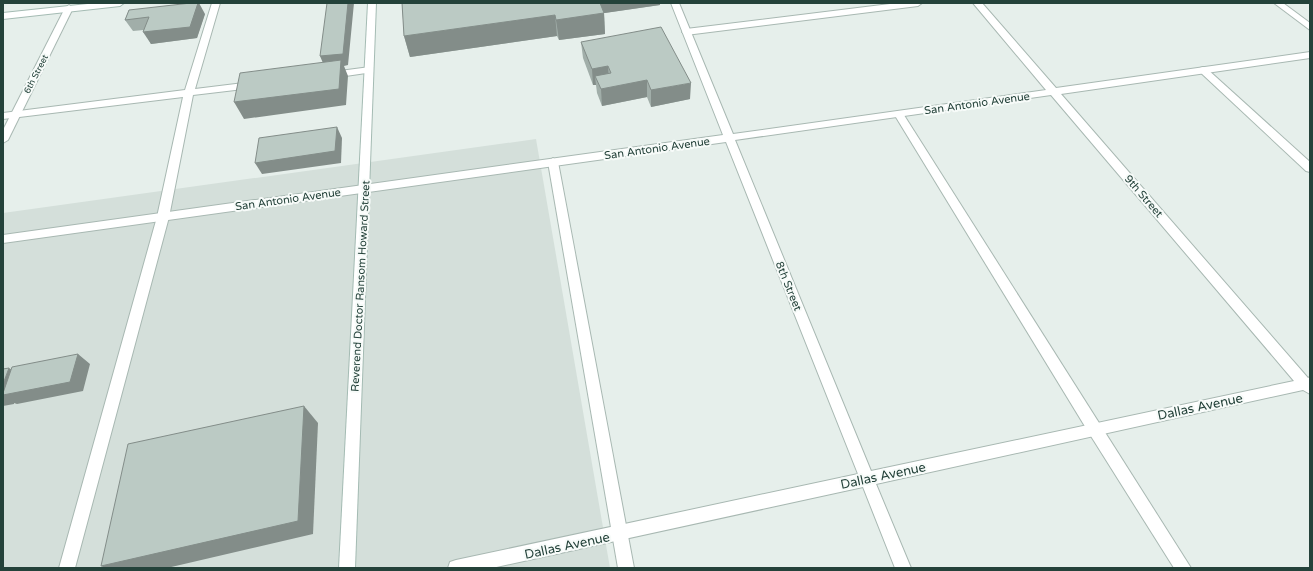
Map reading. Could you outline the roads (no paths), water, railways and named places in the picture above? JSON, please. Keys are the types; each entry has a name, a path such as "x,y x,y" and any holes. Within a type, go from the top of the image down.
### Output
{"street":[{"path":"3,16 120,3"},
{"path":"67,568 163,217 189,93 216,3"},
{"name":"Reverend Doctor Ransom Howard Street","path":"347,568 372,3"},
{"name":"8th Street","path":"675,3 903,568"},
{"path":"686,32 918,3"},
{"name":"9th Street","path":"977,3 1308,385"},
{"path":"1278,3 1310,27"},
{"name":"6th Street","path":"3,140 69,8"},
{"name":"San Antonio Avenue","path":"3,240 1054,92 1310,54"},
{"path":"323,76 370,70"},
{"path":"1203,70 1310,168"},
{"path":"3,116 260,84"},
{"path":"899,114 1094,429 1183,568"},
{"path":"553,162 626,568"},
{"name":"Dallas Avenue","path":"456,568 619,534 1094,429 1308,385"}]}
